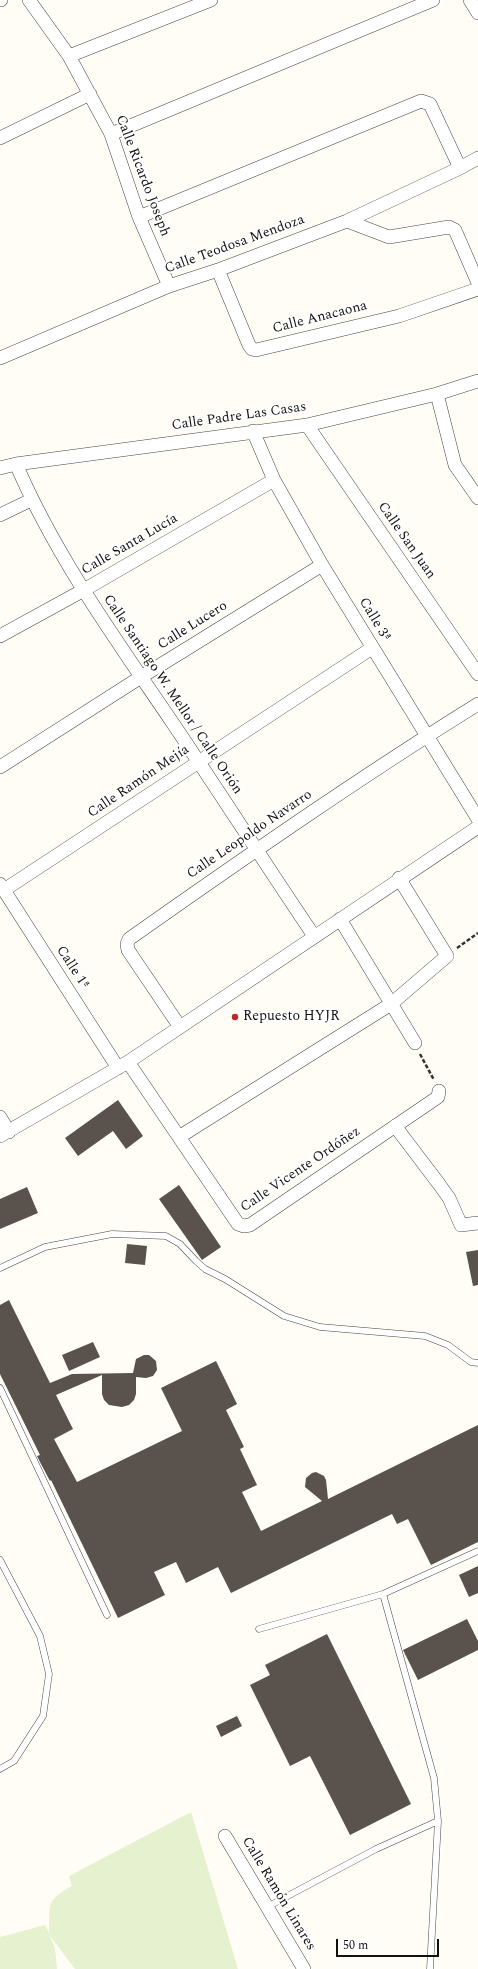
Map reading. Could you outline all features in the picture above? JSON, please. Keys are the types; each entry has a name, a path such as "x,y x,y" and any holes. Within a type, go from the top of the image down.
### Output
{"street":[{"name":"Calle Ricardo Joseph","path":"29,0 69,56 111,134 139,217 169,286"},
{"path":"69,56 211,0"},
{"path":"111,134 433,0"},
{"path":"470,0 478,13"},
{"path":"0,138 90,94"},
{"path":"139,217 421,100 430,104 460,168"},
{"name":"Calle Teodosa Mendoza","path":"0,358 169,286 218,270 347,221 460,168 478,158"},
{"path":"347,221 389,237 449,227 455,230 478,283"},
{"name":"Calle Anacaona","path":"218,270 249,345 252,349 256,350 400,316 478,289"},
{"name":"Calle Padre Las Casas","path":"0,468 16,464 253,431 307,425 437,394 478,380"},
{"path":"437,394 455,465 478,498"},
{"name":"Calle San Juan","path":"307,425 478,674"},
{"name":"Calle 3ª","path":"253,431 274,480 322,565 478,819"},
{"name":"Calle Santiago W. Mellor / Calle Orión","path":"16,464 31,500 82,591 199,761 256,850 314,936"},
{"name":"Calle Santa Lucía","path":"0,636 82,591 274,480"},
{"path":"0,515 31,500"},
{"name":"Calle Lucero","path":"0,767 141,677 322,565"},
{"name":"Calle Ramón Mejía","path":"2,887 372,648"},
{"name":"Calle Leopoldo Navarro","path":"180,1026 128,950 127,944 129,939 256,850 427,736 478,704"},
{"path":"0,1116 4,1134 123,1065 399,878 478,827"},
{"path":"179,1137 391,1004 447,956 399,878"},
{"name":"Calle 1ª","path":"2,887 123,1065"},
{"path":"340,919 415,1044"},
{"name":"Calle Vicente Ordóñez","path":"123,1065 179,1137 238,1224 244,1226 250,1225 438,1097 439,1091"},
{"path":"395,1126 439,1184 448,1198 461,1225 478,1223"},
{"name":"Calle Ramón Linares","path":"225,1836 304,1969"}],"lane":[{"path":"0,1268 45,1247 112,1234 166,1236 180,1244 205,1269 226,1279 284,1316 320,1327 425,1336 448,1345 471,1362 478,1363"},
{"path":"0,1388 107,1615"},
{"path":"260,1630 383,1594 478,1551"},
{"path":"0,1560 40,1636 49,1674 43,1716 14,1761 0,1769"},
{"path":"383,1594 434,1778 438,1822 430,1969"},
{"path":"267,1907 376,1849 438,1822"}],"path":[{"path":"447,956 478,933"},
{"path":"415,1044 439,1091"}],"green space":[{"path":"191,1812 238,1969 75,1969 50,1936 55,1948 57,1969 0,1969 0,1937 45,1925 49,1933 51,1904 57,1895 72,1886 69,1876"}],"building":[{"path":"118,1100 143,1136 126,1149 113,1131 78,1156 65,1138"},
{"path":"179,1185 221,1247 202,1260 159,1199"},
{"path":"27,1187 38,1213 0,1229 0,1199"},
{"path":"127,1244 147,1246 145,1265 125,1263"},
{"path":"478,1250 478,1285 473,1286 466,1252"},
{"path":"9,1300 50,1383 72,1374 133,1373 136,1359 144,1355 149,1355 156,1361 157,1370 153,1376 146,1378 136,1377 136,1394 134,1400 129,1405 122,1407 109,1405 104,1400 102,1394 102,1375 56,1395 73,1429 54,1439 77,1482 182,1431 161,1388 216,1361 237,1404 226,1410 244,1447 240,1449 257,1485 242,1492 261,1531 322,1501 305,1487 306,1478 312,1473 316,1472 324,1476 326,1480 328,1499 478,1425 478,1542 431,1565 408,1519 397,1524 392,1514 231,1593 218,1567 186,1583 176,1562 154,1572 165,1595 118,1618 51,1480 50,1481 37,1456 40,1455 0,1374 0,1305"},
{"path":"93,1342 100,1357 69,1371 62,1355"},
{"path":"478,1566 478,1593 469,1597 459,1575"},
{"path":"467,1619 478,1641 478,1650 418,1680 403,1650"},
{"path":"327,1634 411,1804 350,1835 310,1756 290,1766 250,1685 270,1675 265,1665"},
{"path":"237,1716 242,1726 221,1737 216,1726"}],"place":[{"name":"Repuesto HYJR","path":"235,1017"}]}
